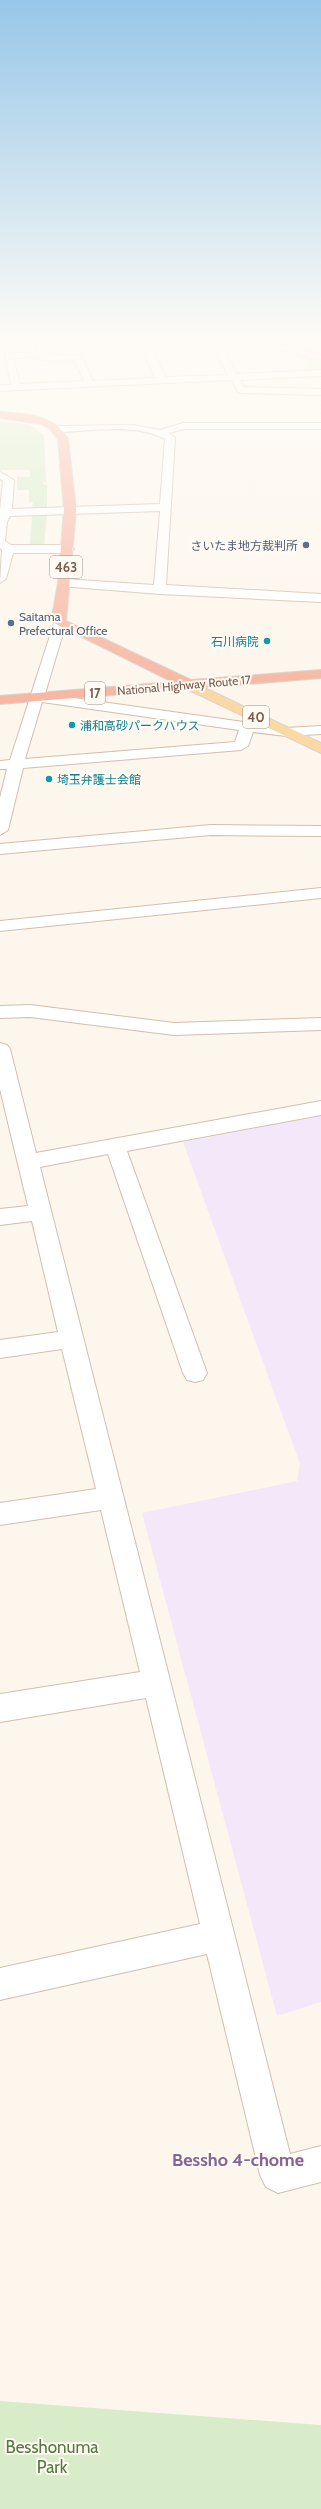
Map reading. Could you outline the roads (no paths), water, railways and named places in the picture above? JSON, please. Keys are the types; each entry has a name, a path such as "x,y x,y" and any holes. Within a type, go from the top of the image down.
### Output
{"highway":[{"name":"463","path":"60,623 58,616 68,549 70,510 65,458"},
{"path":"60,623 190,684"},
{"name":"National Highway Route 17","path":"0,700 321,674"}],"main road":[{"name":"40","path":"190,684 321,749"}],"street":[{"path":"160,590 167,507 169,458"},
{"path":"0,475 9,480 1,522 2,544 0,579"},
{"path":"3,513 167,507"},
{"path":"2,544 68,549"},
{"path":"64,583 160,590 321,598"},
{"path":"0,830 16,764 60,623"},
{"path":"38,697 286,732 321,730"},
{"path":"0,765 241,746 247,726"},
{"path":"0,848 211,830 321,831"},
{"path":"0,926 321,893"},
{"path":"0,1012 30,1011 174,1029 321,1024"},
{"path":"0,1049 7,1108 28,1162 41,1212 278,2175 321,2164"},
{"path":"28,1162 321,1108"},
{"path":"115,1146 195,1373"},
{"path":"0,1217 41,1212"},
{"path":"0,1349 72,1339"},
{"path":"0,1514 111,1498"},
{"path":"0,1708 157,1683"},
{"path":"0,1984 220,1936"}],"place":[{"name":"さいたま地方裁判所","path":"306,545"},
{"name":"Saitama Prefectural Office","path":"11,623"},
{"name":"石川病院","path":"267,641"},
{"name":"浦和高砂パークハウス","path":"72,725"},
{"name":"埼玉弁護士会館","path":"49,779"}],"district":[{"name":"Bessho 4-chome","path":"238,2160"}],"park label":[{"name":"Besshonuma Park","path":"52,2457"}]}
